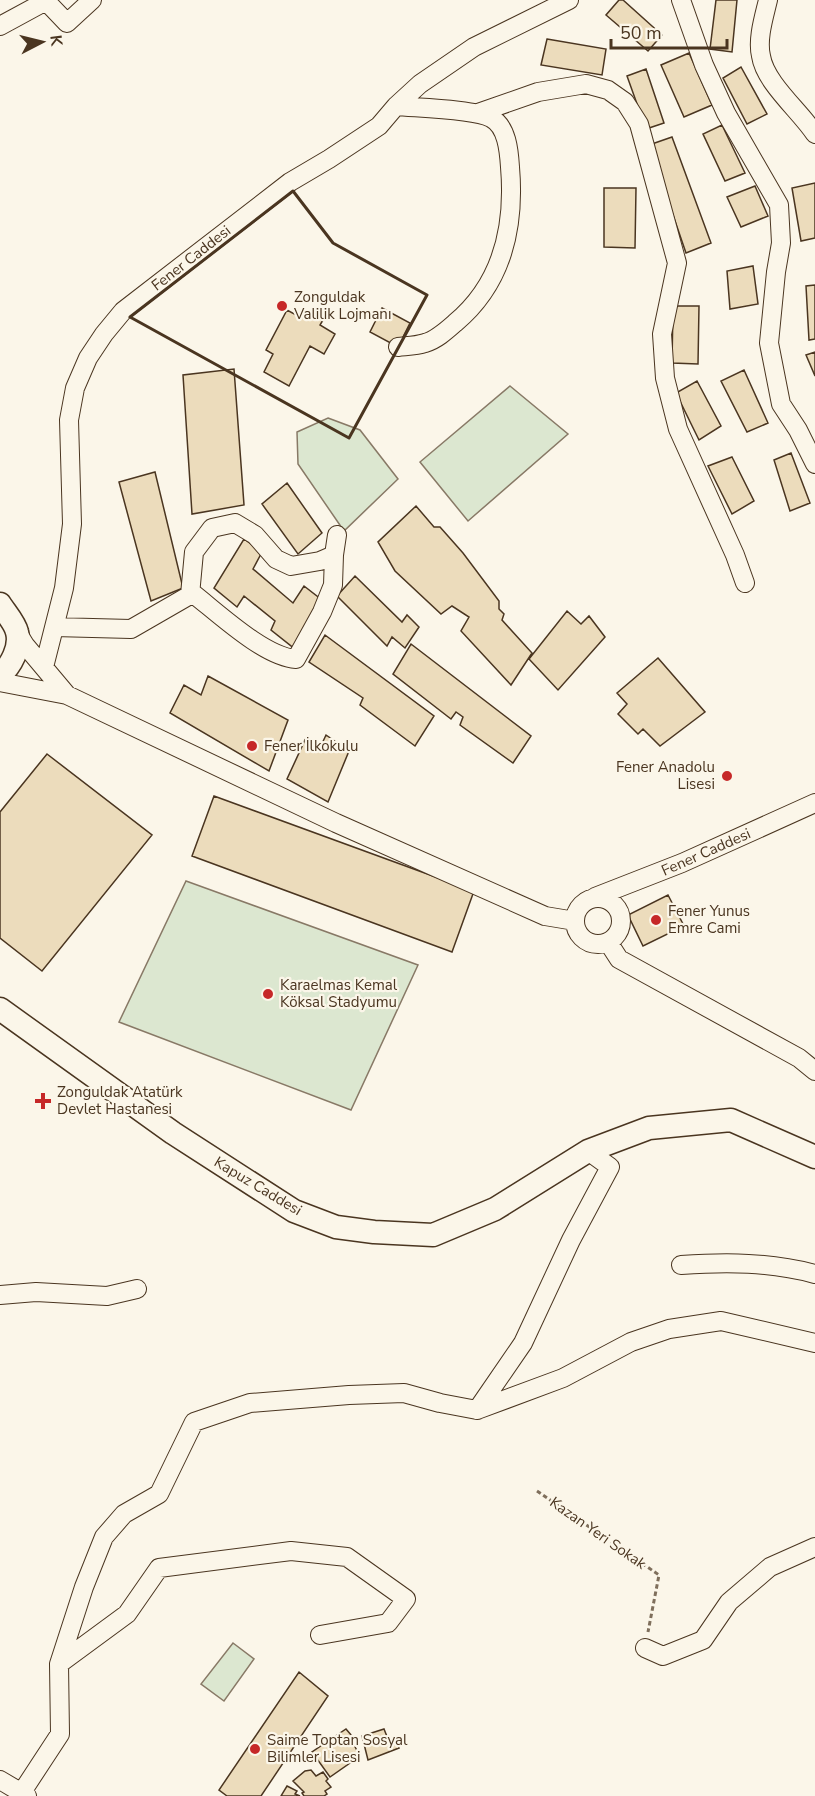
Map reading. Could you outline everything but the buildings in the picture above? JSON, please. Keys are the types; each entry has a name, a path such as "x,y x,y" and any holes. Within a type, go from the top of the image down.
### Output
{"main road":[{"path":"0,604 17,632 17,646 13,659 0,675"},
{"name":"Kapuz Caddesi","path":"0,1009 183,1140 294,1211 336,1227 374,1232 433,1235 495,1209 588,1151 649,1128 731,1119 815,1157"}],"street":[{"path":"0,26 46,1 68,22 92,0"},
{"name":"Fener Caddesi","path":"44,667 64,588 72,524 69,420 75,388 88,358 104,334 123,311 290,182 379,126 396,106 420,84 474,47 569,0"},
{"path":"681,0 704,65 722,103 779,205 781,243 769,343 781,404 798,430 815,464"},
{"path":"768,0 761,31 760,57 783,95 815,134"},
{"path":"478,113 538,92 586,84 608,90 625,102 639,124 677,263 662,334 665,378 678,429 735,555 745,583"},
{"path":"396,106 478,113 492,118 501,126 509,160 511,182 508,237 503,256 481,295 463,317 442,334 426,343 398,347"},
{"path":"54,627 131,629 172,607 190,595 194,552 212,528 235,523 255,535 276,559 291,566 320,561 333,555"},
{"path":"191,592 249,638 285,659 296,660 322,612 333,585 333,555 337,535"},
{"path":"17,632 67,696"},
{"path":"0,682 67,696 357,833 545,916 574,921"},
{"name":"Fener Caddesi","path":"595,897 682,863 813,803"},
{"path":"595,897 609,900 619,910 621,917 619,931 609,942 601,944 586,940 580,935 574,921 583,903 595,897"},
{"path":"609,942 619,959 799,1058 815,1071"},
{"path":"477,1410 523,1343 571,1239 610,1167 588,1151"},
{"path":"681,1265 728,1262 765,1264 815,1274"},
{"path":"0,1295 36,1292 106,1296 137,1289"},
{"path":"0,1780 25,1794 60,1734 60,1664 84,1587 104,1537 124,1514 159,1494 194,1422 250,1403 349,1395 404,1393 440,1404 477,1410 563,1378 631,1342 669,1329 721,1321 815,1343"},
{"path":"645,1648 663,1656 703,1640 729,1602 770,1567 815,1547"},
{"path":"60,1664 127,1614 159,1568 291,1551 347,1557 405,1599 388,1623 320,1635"}],"path":[{"name":"Kazan Yeri Sokak","path":"537,1491 659,1575 645,1648"}],"green space":[{"path":"510,386 568,434 468,521 420,462"},
{"path":"328,418 360,430 398,479 344,531 298,464 297,432"},
{"name":"Karaelmas Kemal Köksal Stadyumu","path":"186,881 418,965 351,1110 119,1022"},
{"path":"233,1643 254,1659 224,1701 201,1684"}],"wall":[{"path":"293,191 333,243 427,295 349,438 130,317 293,191"}],"place":[{"name":"Zonguldak Valilik Lojmanı","path":"282,306"},
{"name":"Fener İlkokulu","path":"252,746"},
{"name":"Fener Anadolu Lisesi","path":"727,776"},
{"name":"Fener Yunus Emre Cami","path":"656,920"},
{"name":"Karaelmas Kemal Köksal Stadyumu","path":"268,994"},
{"name":"Zonguldak Atatürk Devlet Hastanesi","path":"43,1101"},
{"name":"Saime Toptan Sosyal Bilimler Lisesi","path":"255,1749"}]}
